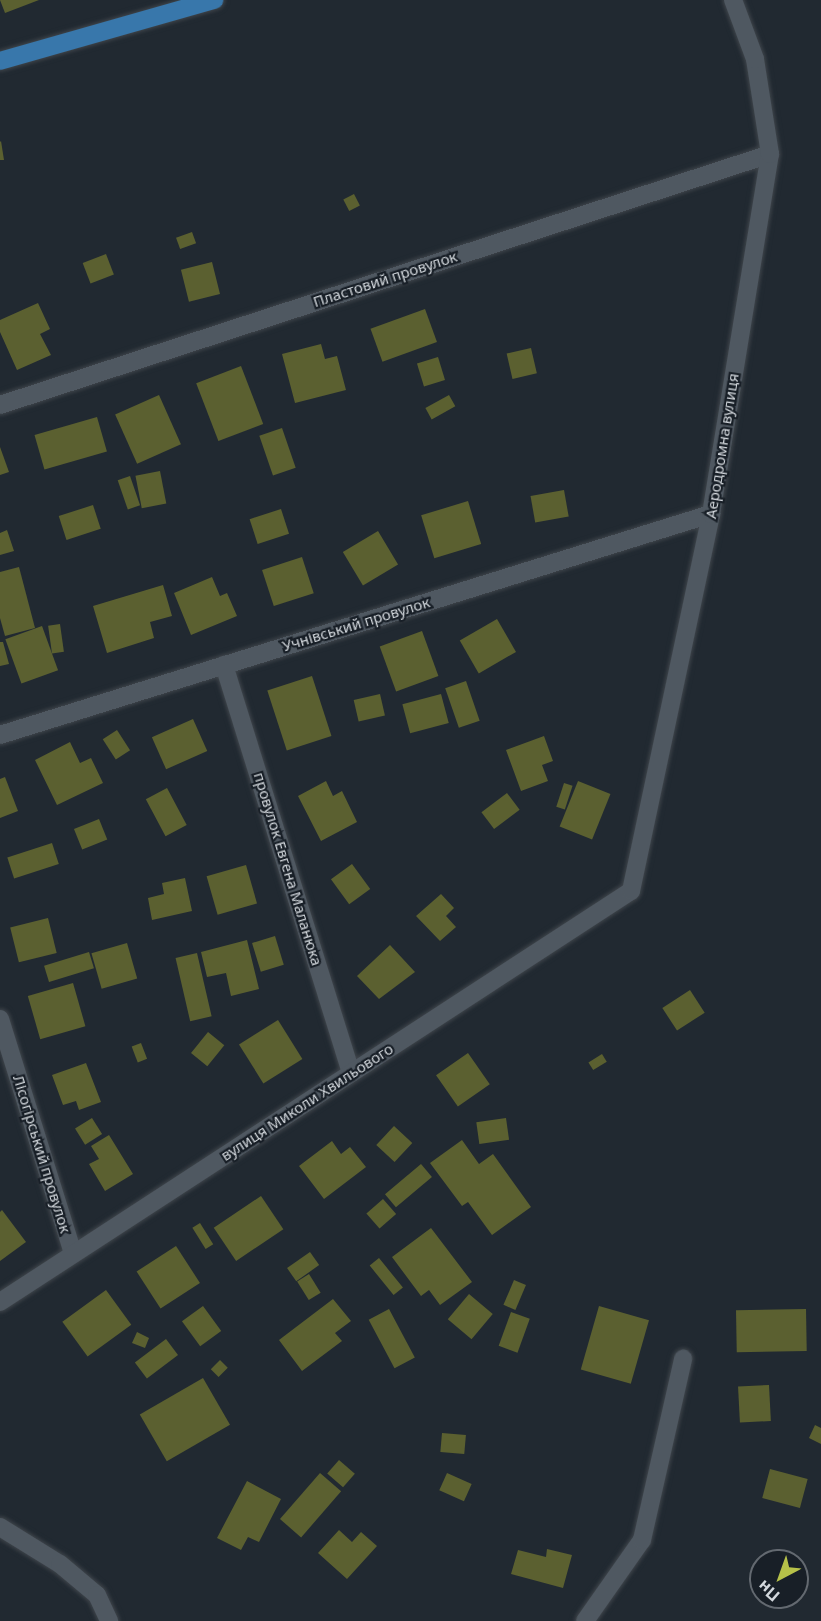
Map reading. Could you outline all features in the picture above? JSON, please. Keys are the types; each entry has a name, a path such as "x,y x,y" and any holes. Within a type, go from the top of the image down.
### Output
{"main road":[{"path":"0,61 214,0"}],"street":[{"name":"Аеродромна вулиця","path":"631,891 711,514 770,154 755,59 733,0"},
{"name":"Пластовий провулок","path":"0,405 770,154"},
{"name":"Учнівський провулок","path":"0,735 711,514"},
{"name":"провулок Евгена Маланюка","path":"224,665 351,1073"},
{"name":"вулиця Миколи Хвильового","path":"0,1302 631,891"},
{"name":"Лісогірський провулок","path":"0,1019 73,1254"},
{"path":"585,1621 642,1540 682,1359"},
{"path":"0,1527 60,1564 97,1595 110,1621"}],"building":[{"path":"0,0 39,0 5,13"},
{"path":"1,141 4,160 0,160"},
{"path":"354,194 360,206 349,211 343,199"},
{"path":"192,232 196,243 180,249 176,238"},
{"path":"106,254 114,275 91,283 83,263"},
{"path":"212,262 220,294 189,302 181,270"},
{"path":"38,303 50,329 40,334 51,355 17,370 0,332 0,320"},
{"path":"425,309 437,342 382,362 370,329"},
{"path":"321,344 325,359 337,356 346,390 295,403 282,354"},
{"path":"531,348 537,373 512,379 507,354"},
{"path":"438,357 445,380 424,386 417,363"},
{"path":"241,366 263,424 218,441 196,383"},
{"path":"159,395 181,444 137,464 115,415"},
{"path":"449,395 455,406 432,419 425,408"},
{"path":"97,417 107,452 44,470 35,435"},
{"path":"282,428 296,468 273,476 259,436"},
{"path":"0,447 9,472 0,475"},
{"path":"160,471 166,503 142,508 135,476"},
{"path":"130,476 140,505 128,510 118,480"},
{"path":"564,490 569,517 535,522 531,496"},
{"path":"468,501 481,544 434,558 421,515"},
{"path":"93,505 101,529 66,540 59,516"},
{"path":"281,509 289,534 258,544 250,519"},
{"path":"7,530 14,551 0,555 0,533"},
{"path":"378,531 398,564 363,586 343,552"},
{"path":"302,557 314,593 274,606 262,570"},
{"path":"19,567 35,628 5,636 0,618 0,572"},
{"path":"212,577 220,596 227,593 237,616 191,635 174,593"},
{"path":"163,585 172,616 150,622 154,638 107,653 93,606"},
{"path":"497,619 516,652 479,673 460,640"},
{"path":"60,624 64,652 52,653 48,626"},
{"path":"42,626 58,670 21,684 5,639"},
{"path":"422,631 438,676 396,691 380,646"},
{"path":"0,642 3,642 9,664 0,666"},
{"path":"312,676 331,736 287,750 267,691"},
{"path":"466,681 480,721 459,728 445,688"},
{"path":"380,694 385,715 359,722 354,700"},
{"path":"441,694 449,723 410,733 402,704"},
{"path":"193,719 207,751 166,769 152,737"},
{"path":"117,730 130,750 116,759 103,739"},
{"path":"544,736 553,761 542,765 548,781 521,791 506,750"},
{"path":"70,742 80,763 91,758 103,783 57,805 35,760"},
{"path":"5,777 18,811 0,818 0,779"},
{"path":"326,781 333,796 342,791 357,822 321,841 298,796"},
{"path":"578,781 610,794 592,840 560,826"},
{"path":"564,783 573,786 565,810 556,807"},
{"path":"167,788 187,825 166,836 146,799"},
{"path":"507,793 520,810 494,829 481,812"},
{"path":"99,819 107,839 82,850 74,829"},
{"path":"52,843 59,864 14,878 7,858"},
{"path":"352,864 370,889 349,904 331,879"},
{"path":"246,865 257,903 218,915 207,876"},
{"path":"185,878 192,911 152,920 148,898 164,894 162,883"},
{"path":"441,894 454,908 446,916 456,927 440,941 416,916"},
{"path":"48,918 57,953 19,962 10,927"},
{"path":"275,936 284,965 261,972 252,943"},
{"path":"247,940 259,989 231,996 226,973 207,977 201,952"},
{"path":"127,943 137,979 102,989 91,953"},
{"path":"390,945 415,972 379,999 357,976"},
{"path":"89,952 94,968 49,982 44,966"},
{"path":"197,953 212,1016 190,1021 176,958"},
{"path":"73,983 85,1026 40,1039 28,996"},
{"path":"690,990 705,1013 677,1031 662,1008"},
{"path":"278,1020 302,1059 263,1083 239,1044"},
{"path":"208,1032 224,1045 207,1066 191,1053"},
{"path":"141,1043 147,1059 138,1062 132,1047"},
{"path":"468,1053 490,1084 458,1106 436,1075"},
{"path":"602,1054 607,1062 593,1070 588,1062"},
{"path":"86,1063 101,1102 79,1110 76,1101 63,1105 52,1075"},
{"path":"92,1118 102,1134 85,1145 75,1129"},
{"path":"506,1118 509,1140 479,1144 476,1122"},
{"path":"394,1126 412,1143 395,1162 376,1145"},
{"path":"109,1135 133,1174 105,1191 89,1164 99,1159 91,1146"},
{"path":"462,1140 479,1164 493,1154 531,1207 492,1235 468,1202 462,1206 430,1163"},
{"path":"332,1141 341,1154 350,1147 366,1167 324,1199 299,1166"},
{"path":"421,1164 432,1177 396,1207 385,1194"},
{"path":"261,1196 283,1229 236,1261 214,1228"},
{"path":"383,1199 396,1214 380,1229 366,1213"},
{"path":"2,1210 26,1242 0,1261 0,1212"},
{"path":"200,1223 213,1244 206,1249 192,1228"},
{"path":"431,1228 472,1282 440,1305 429,1290 421,1296 392,1257"},
{"path":"176,1246 200,1283 161,1308 137,1272"},
{"path":"310,1252 319,1265 296,1281 287,1268"},
{"path":"379,1258 403,1288 394,1295 370,1266"},
{"path":"309,1274 321,1293 309,1300 297,1281"},
{"path":"514,1280 526,1285 515,1310 503,1305"},
{"path":"106,1290 131,1325 88,1357 62,1322"},
{"path":"469,1294 493,1314 472,1339 448,1319"},
{"path":"333,1299 351,1321 335,1333 342,1341 302,1371 279,1340"},
{"path":"203,1306 221,1331 200,1346 182,1321"},
{"path":"599,1306 649,1320 631,1384 581,1369"},
{"path":"389,1309 415,1358 395,1368 369,1320"},
{"path":"806,1309 807,1351 737,1352 736,1310"},
{"path":"511,1312 530,1319 517,1353 499,1346"},
{"path":"137,1332 149,1338 145,1348 132,1343"},
{"path":"166,1339 178,1355 147,1378 135,1362"},
{"path":"220,1360 228,1368 219,1377 211,1369"},
{"path":"203,1378 230,1425 167,1461 140,1414"},
{"path":"769,1385 771,1421 740,1423 738,1387"},
{"path":"815,1425 821,1428 821,1444 809,1438"},
{"path":"442,1433 466,1435 464,1454 440,1452"},
{"path":"339,1460 355,1474 343,1487 327,1474"},
{"path":"770,1469 808,1479 800,1508 762,1498"},
{"path":"320,1473 341,1491 301,1537 280,1519"},
{"path":"447,1473 472,1484 464,1501 439,1490"},
{"path":"247,1481 281,1499 259,1542 248,1537 241,1550 217,1538"},
{"path":"339,1530 352,1542 361,1532 377,1546 347,1579 318,1553"},
{"path":"547,1549 572,1555 563,1588 511,1574 518,1550 546,1557"}]}
